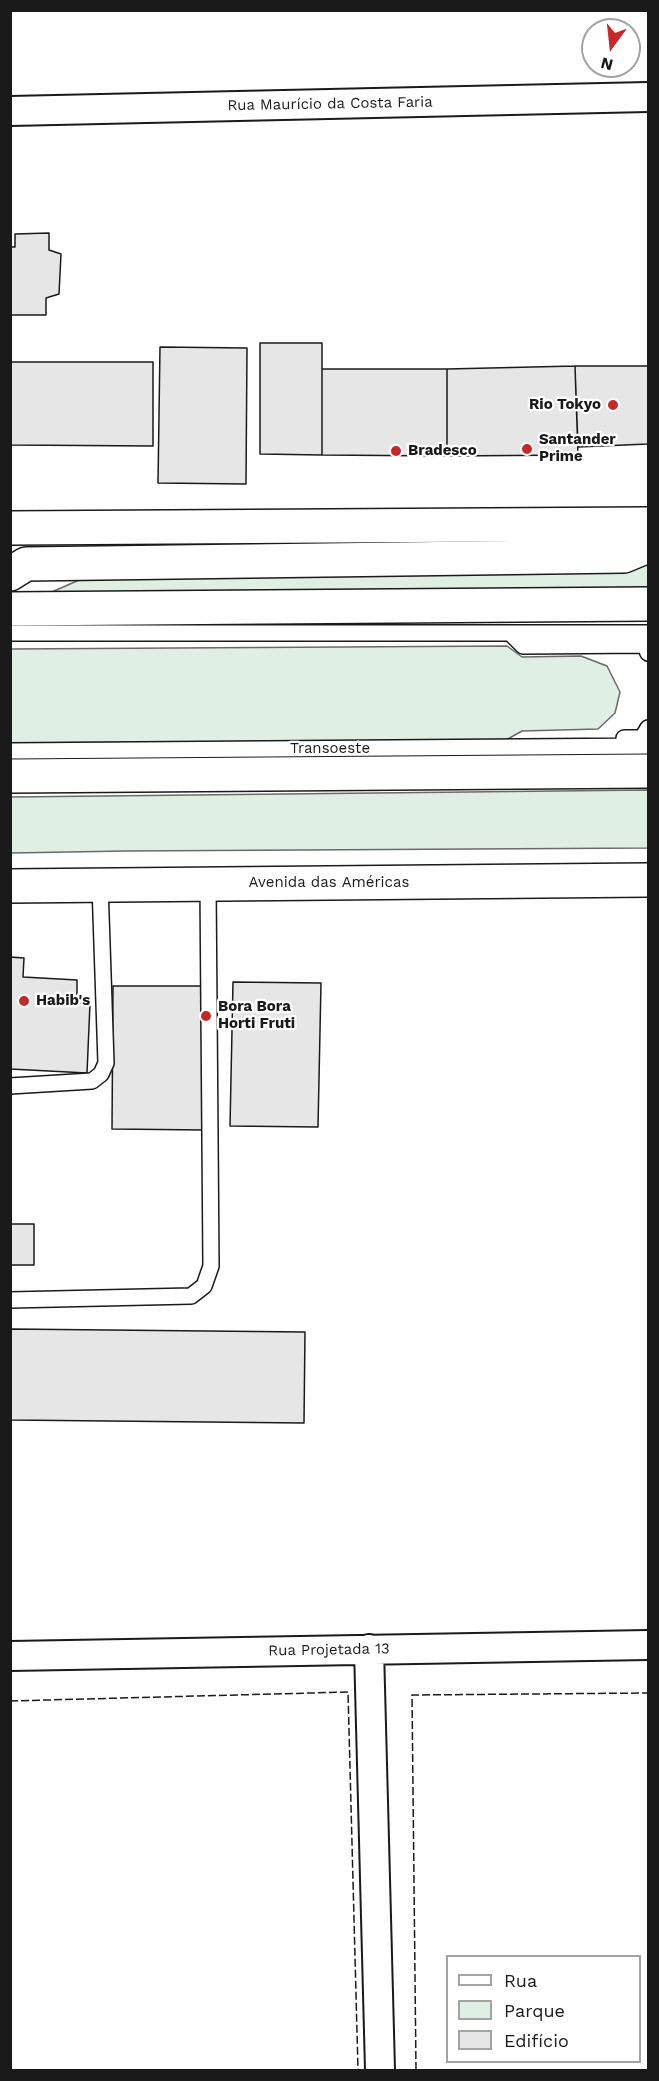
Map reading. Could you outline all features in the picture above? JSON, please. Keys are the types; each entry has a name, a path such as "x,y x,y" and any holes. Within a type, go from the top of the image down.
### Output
{"main road":[{"path":"10,528 648,524"},
{"path":"10,574 26,564 624,555 648,546"},
{"path":"10,609 648,604"},
{"path":"10,776 648,771"},
{"name":"Avenida das Américas","path":"10,886 648,880"}],"street":[{"name":"Rua Maurício da Costa Faria","path":"10,111 648,97"},
{"name":"Rua Projetada 13","path":"10,1656 648,1645"},
{"path":"369,1649 380,2070"}],"lane":[{"path":"10,633 648,633"},
{"path":"511,634 523,646 645,645 648,653"},
{"path":"509,748 526,739 642,738 648,728"},
{"name":"Transoeste","path":"10,751 648,746"},
{"path":"10,1299 191,1296 204,1286 211,1266 208,884"},
{"path":"10,1086 92,1081 101,1074 106,1063 100,885"}],"green space":[{"path":"648,564 648,591 45,595 95,573 587,567"},
{"path":"507,646 522,657 581,656 607,666 620,692 615,713 598,729 522,731 506,740 11,743 10,649"},
{"path":"648,790 648,848 11,853 11,797"}],"building":[{"path":"49,233 49,250 61,254 59,294 46,298 46,315 10,315 10,247 15,247 15,234"},
{"path":"260,343 322,343 322,455 260,454"},
{"path":"160,347 247,348 246,484 158,483"},
{"path":"10,362 153,362 153,446 10,445"},
{"path":"575,366 578,455 447,456 447,369"},
{"name":"Rio Tokyo","path":"575,366 648,366 648,444 578,447"},
{"path":"322,369 447,369 447,456 322,455"},
{"path":"10,957 24,958 23,977 77,980 77,1003 90,1004 87,1073 10,1069"},
{"path":"233,982 321,983 318,1127 230,1126"},
{"path":"113,986 207,986 206,1130 112,1129"},
{"path":"10,1224 34,1224 34,1265 10,1265"},
{"path":"10,1329 305,1332 304,1423 10,1420"}],"fence":[{"path":"10,1701 348,1692 358,2070"},
{"path":"416,2070 412,1695 648,1693"}],"place":[{"name":"Rio Tokyo","path":"613,405"},
{"name":"Santander Prime","path":"527,449"},
{"name":"Bradesco","path":"396,451"},
{"name":"Habib's","path":"24,1001"},
{"name":"Bora Bora Horti Fruti","path":"206,1016"}]}
